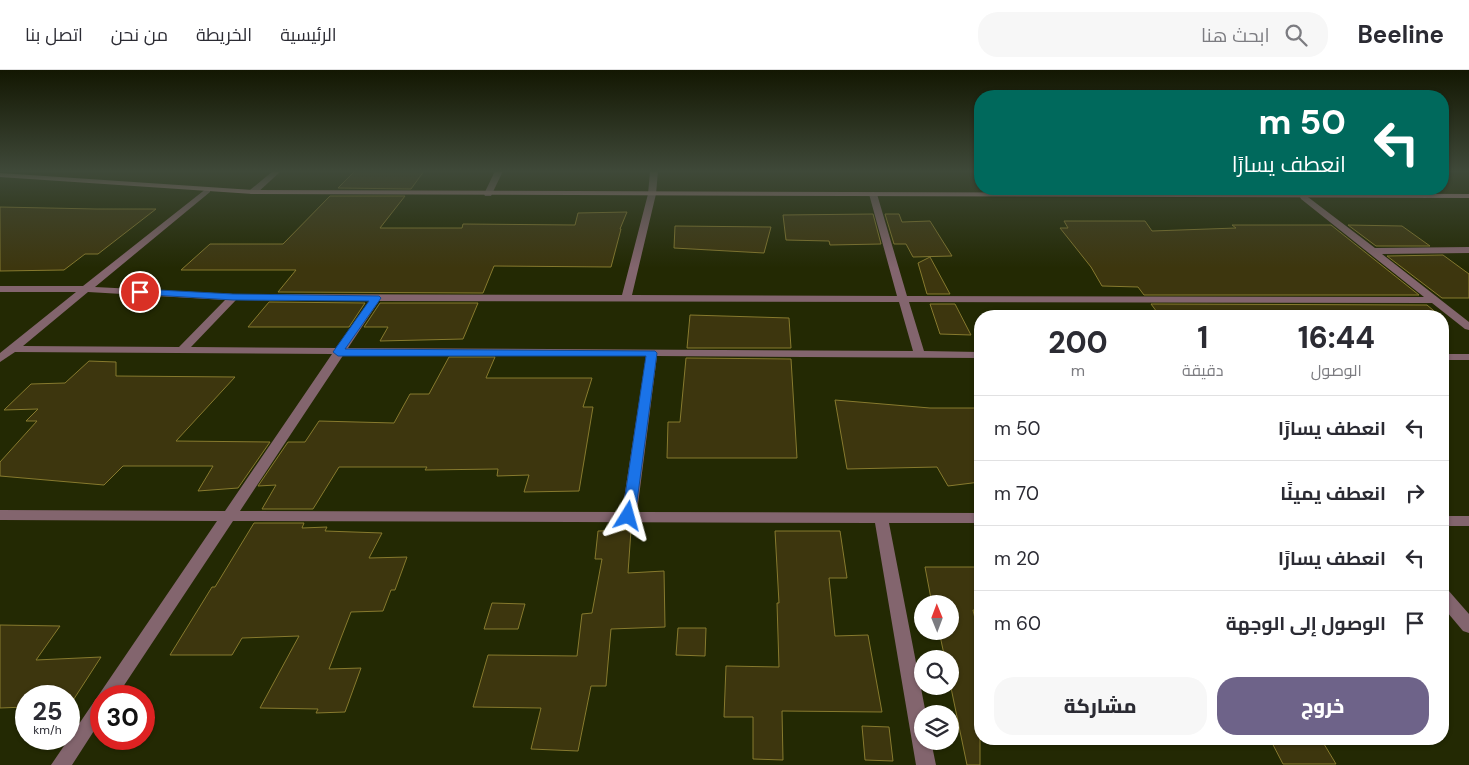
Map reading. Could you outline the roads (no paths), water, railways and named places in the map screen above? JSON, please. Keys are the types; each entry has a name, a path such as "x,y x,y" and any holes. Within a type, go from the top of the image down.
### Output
{"street":[{"path":"0,359 190,203"},
{"path":"626,298 650,203"},
{"path":"876,203 919,354"},
{"path":"1312,203 1448,310"},
{"path":"1371,251 1469,250"},
{"path":"0,289 84,289 233,297 1435,300"},
{"path":"181,351 233,297"},
{"path":"114,685 376,298"},
{"path":"1449,311 1469,327"},
{"path":"12,349 974,355"},
{"path":"628,516 652,353"},
{"path":"1449,357 1469,357"},
{"path":"0,515 974,518"},
{"path":"881,518 926,765"},
{"path":"1449,521 1469,521"},
{"path":"1449,602 1469,626"},
{"path":"61,765 90,722"}]}
